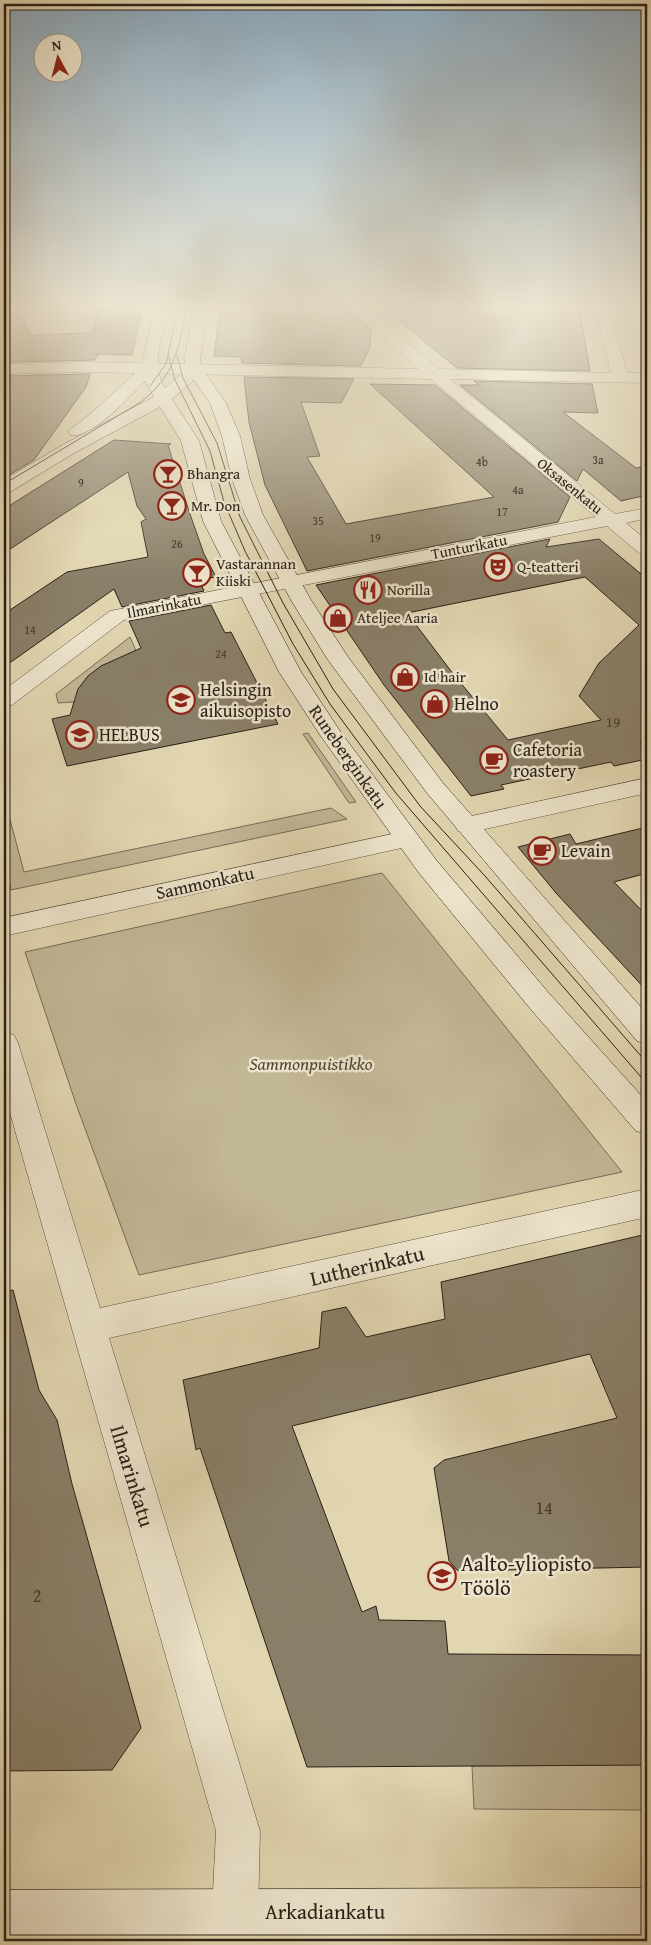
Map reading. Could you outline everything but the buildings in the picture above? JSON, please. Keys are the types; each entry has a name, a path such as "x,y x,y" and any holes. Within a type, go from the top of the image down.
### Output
{"street":[{"path":"4,473 96,418 118,398"},
{"path":"214,398 231,436 241,479 254,516 290,582 339,660 385,723 467,824 647,1033"},
{"name":"Oksasenkatu","path":"463,398 647,550"},
{"path":"4,488 70,448 163,399"},
{"name":"Runeberginkatu","path":"163,399 190,441 212,521 290,672 331,735 406,838 538,1000 647,1122"},
{"name":"Tunturikatu","path":"290,582 647,512"},
{"name":"Ilmarinkatu","path":"4,700 117,615 290,582"},
{"path":"467,824 647,785"},
{"name":"Sammonkatu","path":"4,927 406,838"},
{"name":"Ilmarinkatu","path":"4,1043 238,1831 235,1912"},
{"name":"Lutherinkatu","path":"87,1327 647,1203"},
{"name":"Arkadiankatu","path":"4,1913 83,1927 235,1912 647,1911"}],"green space":[{"path":"130,637 137,653 101,666 74,702 58,703 56,694"},
{"path":"308,733 356,802 349,803 303,734"},
{"path":"4,797 24,872 331,808 347,819 11,890 4,861"},
{"name":"Sammonpuistikko","path":"382,873 622,1172 139,1275 76,1104 25,952"},
{"path":"647,1765 647,1810 474,1809 472,1766"}],"tram line":[{"path":"4,484 146,398"},
{"path":"184,398 210,451 224,502 245,551 293,644 330,704 395,792 647,1084"},
{"path":"193,398 217,443 240,517 283,603 333,689 420,806 485,876 647,1063"}],"place":[{"name":"Bhangra","path":"168,474"},
{"name":"Mr. Don","path":"172,506"},
{"name":"Q-teatteri","path":"498,567"},
{"name":"Vastarannan Kiiski","path":"197,573"},
{"name":"Norilla","path":"368,590"},
{"name":"Ateljee Aaria","path":"338,618"},
{"name":"Id hair","path":"405,677"},
{"name":"Helsingin aikuisopisto","path":"181,700"},
{"name":"Helno","path":"435,704"},
{"name":"HELBUS","path":"80,735"},
{"name":"Cafetoria roastery","path":"494,760"},
{"name":"Levain","path":"542,851"},
{"name":"Aalto-yliopisto Töölö","path":"442,1576"}]}
